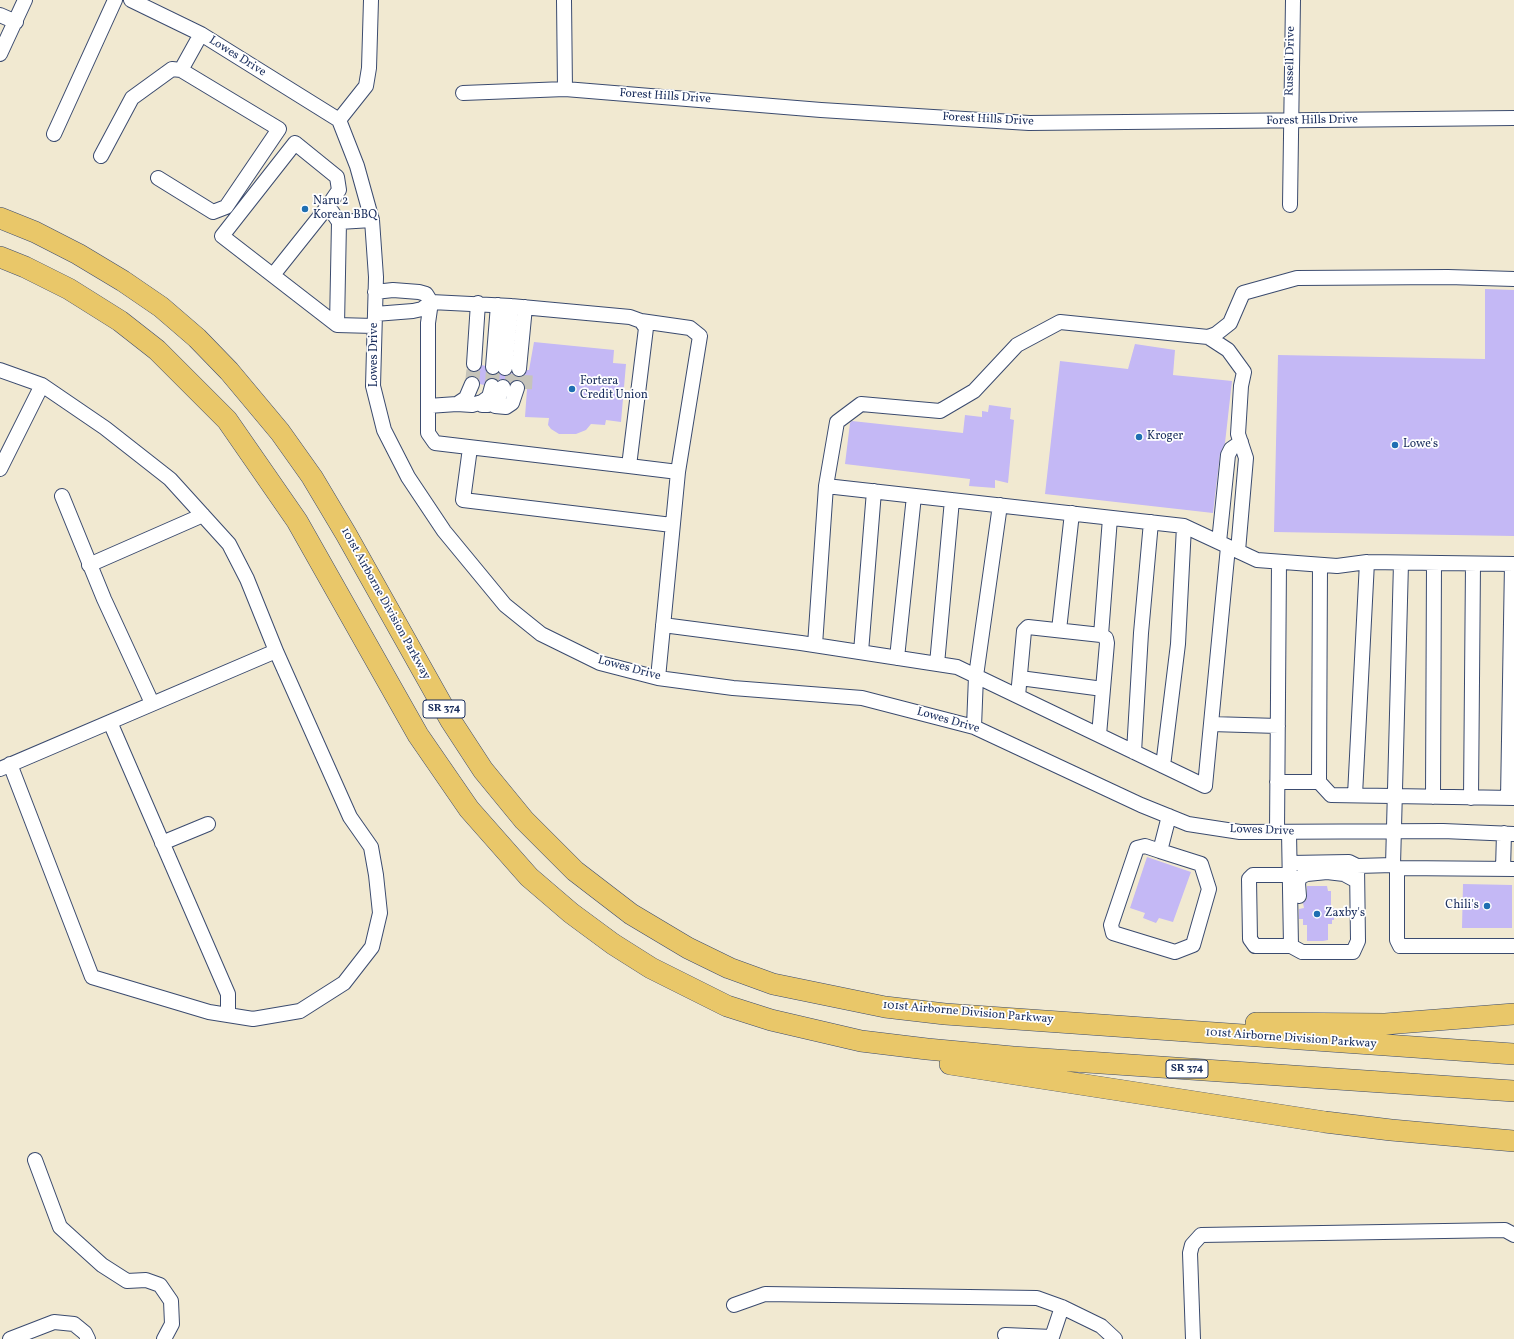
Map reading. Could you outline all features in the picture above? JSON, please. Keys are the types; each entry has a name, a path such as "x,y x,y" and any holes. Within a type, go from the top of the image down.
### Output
{"highway":[{"name":"101st Airborne Division Parkway","path":"0,218 35,232 78,254 123,281 161,308 197,338 243,387 280,432 312,477 346,534 451,721 483,770 524,820 575,871 631,914 688,948 729,968 773,984 886,1007 945,1014 1514,1054"},
{"name":"SR 374","path":"0,257 25,267 69,289 120,321 157,350 227,420 297,521 418,735 444,775 469,809 529,877 571,913 613,944 694,991 727,1006 771,1020 861,1041 927,1050 1514,1091"},
{"path":"1011,1018 1303,1024 1385,1024 1514,1014"},
{"path":"861,1041 938,1062 1271,1114 1391,1130 1514,1141"}],"street":[{"path":"0,54 25,0"},
{"path":"54,134 115,0"},
{"name":"Lowes Drive","path":"131,0 201,34 338,120 358,166 372,220 375,292 373,386 384,430 408,477 444,531 505,605 541,634 600,663 658,678 733,688 862,698 974,727 1188,824 1240,832 1509,834"},
{"path":"338,120 366,86 369,68 370,0"},
{"path":"564,0 565,89"},
{"name":"Russell Drive","path":"1290,205 1290,121 1293,0"},
{"path":"0,15 16,22"},
{"path":"181,70 201,34"},
{"path":"101,156 132,98 172,69 181,70 279,129 226,207 213,212 158,178"},
{"name":"Forest Hills Drive","path":"463,93 565,89 821,110 1029,122 1514,118"},
{"path":"273,275 339,190 337,177 295,143 222,236 337,326 375,320 422,309 431,302 507,306 630,317 641,321 690,328 700,336 678,472 658,678"},
{"path":"328,206 339,222 337,326"},
{"path":"339,222 372,220"},
{"path":"815,645 826,486 837,422 861,404 940,411 974,391 1017,345 1060,322 1208,337 1216,334 1230,323 1243,293 1297,278 1448,277 1514,279"},
{"path":"375,292 393,290 419,292 426,294 431,302 428,323 428,433 435,443 678,472"},
{"path":"502,367 507,306"},
{"path":"502,367 507,306"},
{"path":"502,367 507,306"},
{"path":"629,466 646,328 641,321"},
{"path":"1208,337 1228,350 1244,372 1241,386 1239,438 1246,458 1228,547"},
{"path":"0,370 42,385 105,428 170,479 229,544 247,579 276,651 350,817 370,847 376,875 380,913 372,947 344,982 300,1011 253,1019 209,1012 92,978 5,767 276,651"},
{"path":"0,468 42,385"},
{"path":"428,406 457,404 513,408 523,401 500,386"},
{"path":"457,404 466,398 500,386"},
{"path":"472,405 482,402 500,386"},
{"path":"497,406 500,386"},
{"path":"663,625 815,645 957,667 1205,786 1228,547 1228,456 1239,438"},
{"path":"470,448 463,500 672,525"},
{"path":"826,486 1184,526 1257,560 1337,566 1367,562 1513,564 1511,798 1331,795 1319,782 1320,565"},
{"path":"861,652 874,491"},
{"path":"62,496 89,565 152,703"},
{"path":"897,658 914,496"},
{"path":"937,664 952,500"},
{"path":"974,727 976,676 1000,505"},
{"path":"1059,630 1072,513"},
{"path":"89,565 203,515"},
{"path":"1101,635 1110,518"},
{"path":"1134,752 1141,633 1151,522"},
{"path":"1163,766 1178,644 1184,526"},
{"path":"1279,562 1277,782 1283,832 1290,869 1297,949"},
{"path":"1355,795 1367,562"},
{"path":"1401,563 1393,832 1397,940 1400,946 1514,946"},
{"path":"1433,797 1434,563"},
{"path":"1471,798 1473,564"},
{"path":"1018,696 1024,630 1028,627 1101,635 1106,638 1107,643 1099,735"},
{"path":"1020,678 1103,689"},
{"path":"110,722 228,994 228,1015"},
{"path":"1211,724 1278,726"},
{"path":"1277,782 1319,782"},
{"path":"1160,850 1169,816"},
{"path":"162,843 208,824"},
{"path":"1357,866 1358,941 1353,952 1255,946 1250,939 1249,879 1253,875 1349,862 1357,866 1508,869 1509,834"},
{"path":"1145,846 1160,850 1201,864 1209,890 1193,945 1175,952 1113,933 1111,925 1137,848 1145,846"},
{"path":"1297,949 1298,883 1300,877 1307,874 1326,872 1344,874 1358,881"},
{"path":"35,1160 60,1227 102,1265 127,1282 146,1280 160,1285 171,1301 172,1324 164,1339"},
{"path":"1192,1339 1190,1253 1192,1245 1201,1235 1505,1230 1514,1235"},
{"path":"734,1305 765,1294 1036,1298 1062,1307 1101,1326 1115,1339"},
{"path":"1005,1336 1052,1338 1062,1307"},
{"path":"10,1339 54,1322 74,1324 88,1339"}],"building":[{"name":"Lowe's","path":"1485,289 1514,290 1514,536 1274,532 1278,355 1485,359"},
{"name":"Fortera Credit Union","path":"534,342 614,350 613,363 626,364 621,422 606,420 605,425 591,424 586,430 576,434 559,434 548,425 549,418 525,417 527,389 525,389 524,383 520,380 515,380 510,383 506,379 498,380 490,378 486,380 484,385 480,384 479,379 476,376 469,376 470,371 477,372 482,365 485,366 488,374 492,375 499,373 505,376 512,373 518,377 523,377 527,370 529,370"},
{"name":"Kroger","path":"1135,344 1175,350 1173,375 1232,381 1225,443 1220,454 1213,513 1045,494 1060,361 1128,369"},
{"path":"989,405 1011,408 1010,419 1014,420 1008,483 995,480 995,488 969,486 970,479 845,464 850,423 852,421 963,433 965,415 982,417 982,411 988,412"},
{"path":"1147,857 1191,872 1173,922 1159,918 1156,923 1143,918 1145,913 1130,908"},
{"name":"Chili's","path":"1463,884 1512,885 1512,928 1462,928"},
{"name":"Zaxby's","path":"1307,886 1327,886 1328,891 1331,891 1331,908 1334,908 1334,920 1332,920 1332,924 1328,924 1328,940 1307,941 1307,925 1303,925 1303,919 1299,919 1299,909 1304,908 1303,903 1307,899"}],"tunnel":[{"path":"472,384 474,364"},
{"path":"492,386 493,367"},
{"path":"511,388 513,369"},
{"path":"525,389 526,370"}],"place":[{"name":"Naru 2 Korean BBQ","path":"305,209"},
{"name":"Fortera Credit Union","path":"572,389"},
{"name":"Kroger","path":"1139,437"},
{"name":"Lowe's","path":"1395,445"},
{"name":"Chili's","path":"1487,906"},
{"name":"Zaxby's","path":"1317,914"}]}
